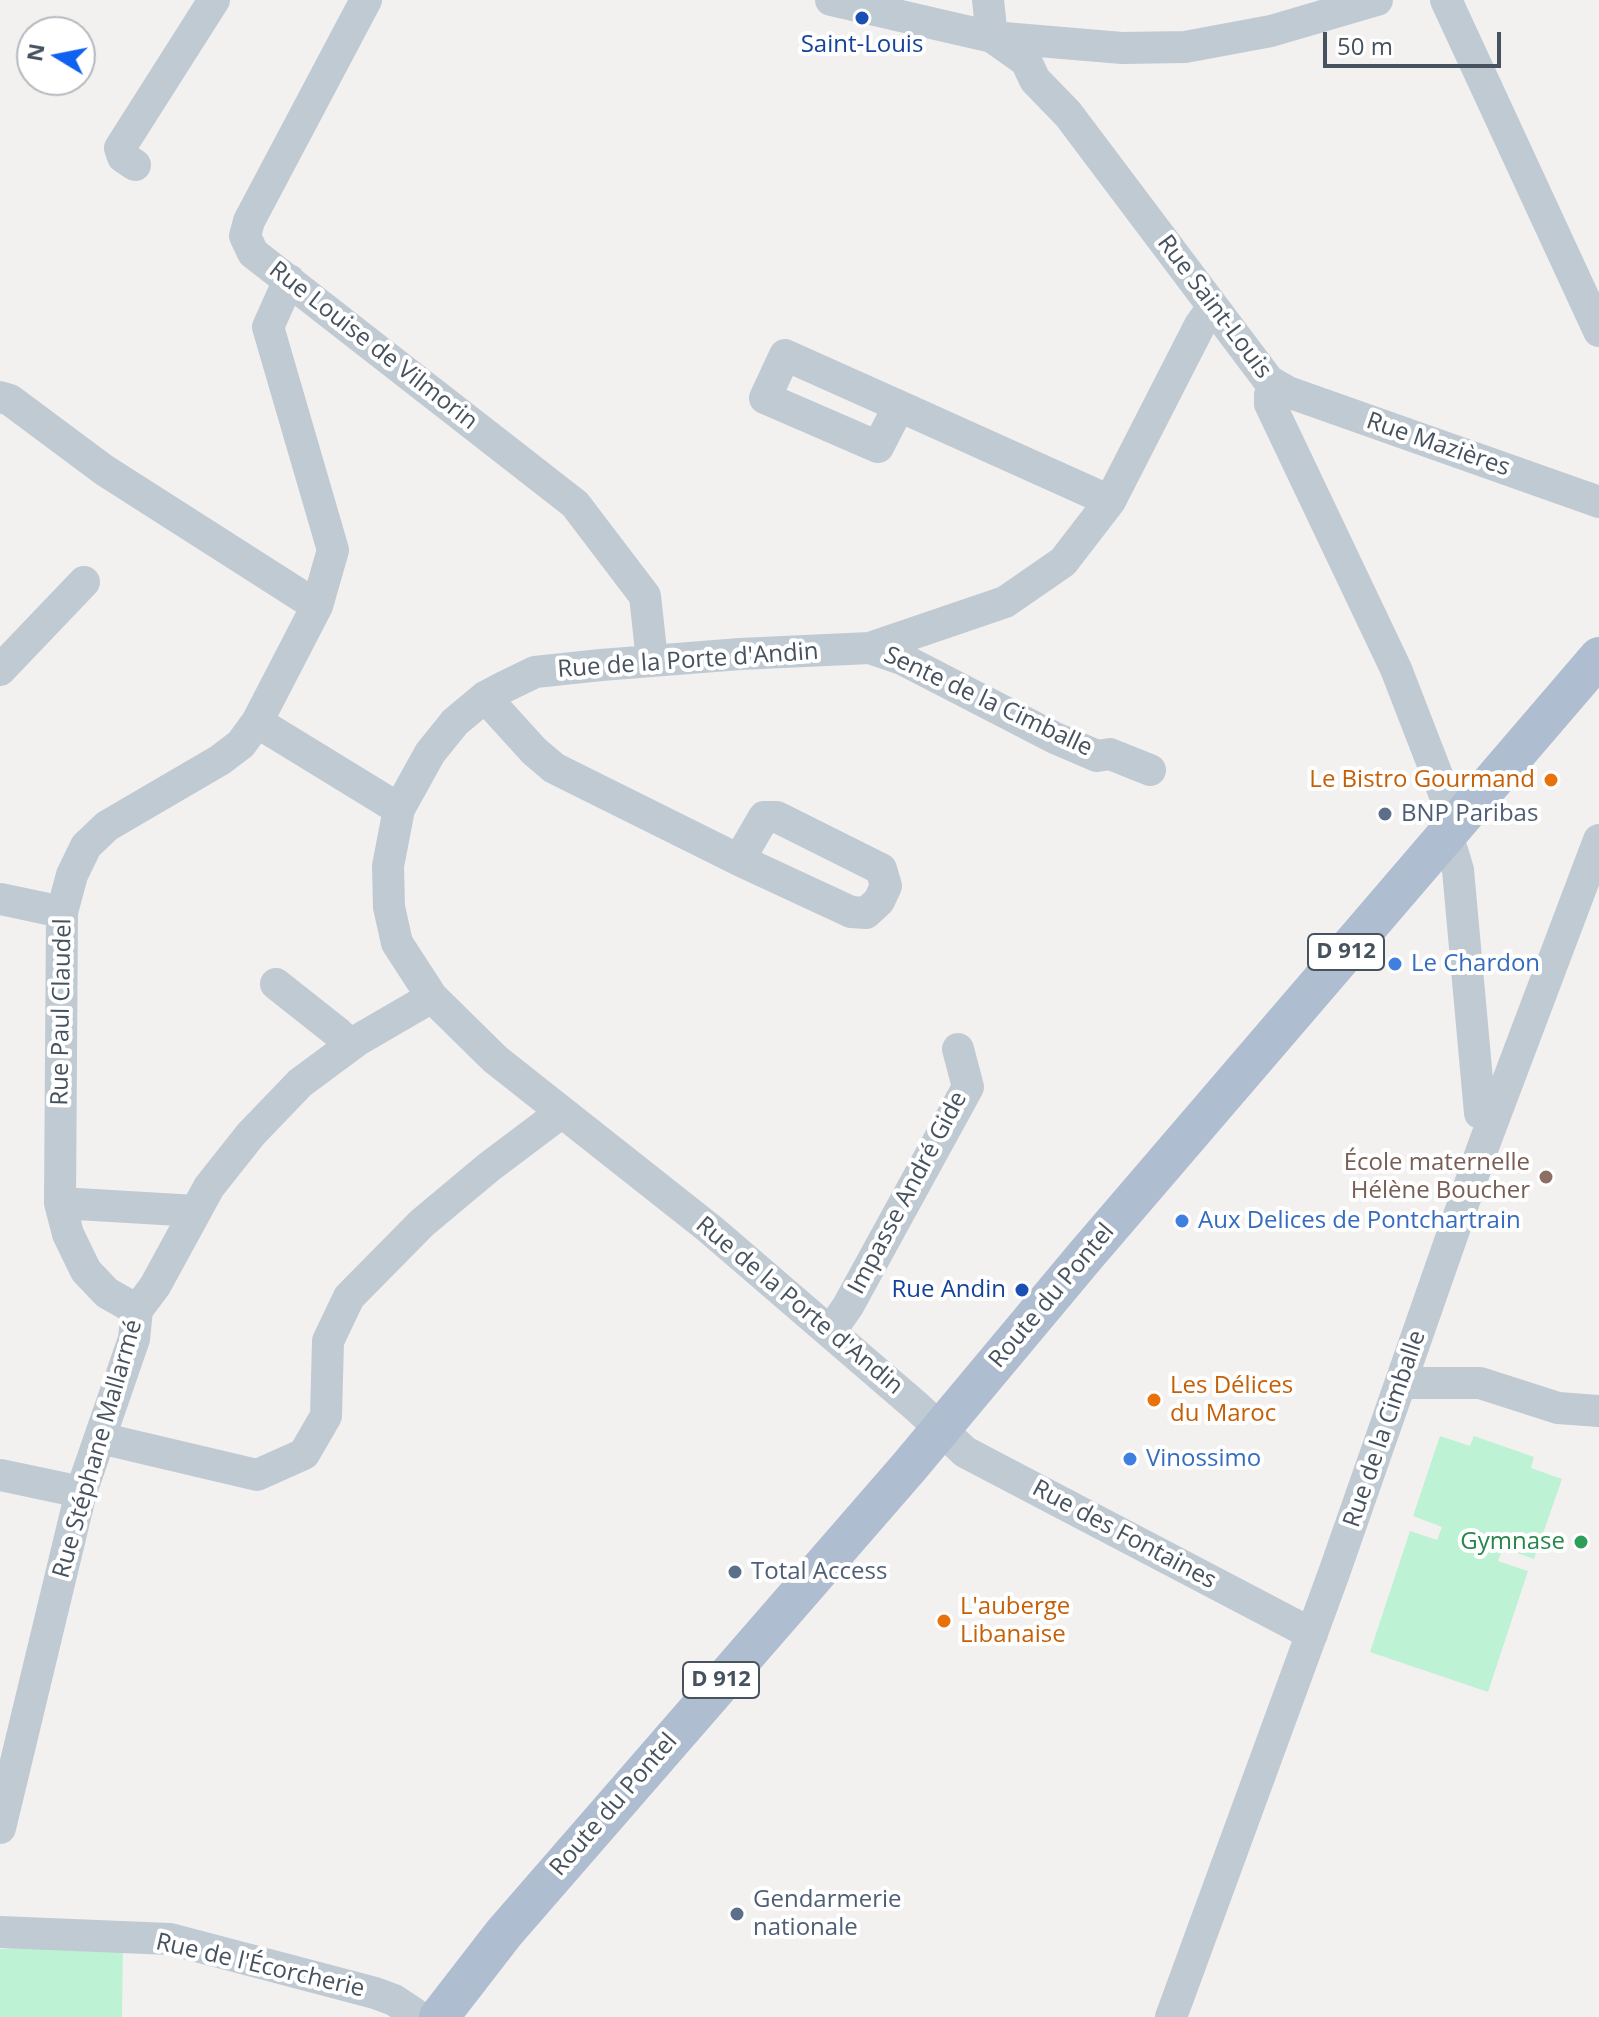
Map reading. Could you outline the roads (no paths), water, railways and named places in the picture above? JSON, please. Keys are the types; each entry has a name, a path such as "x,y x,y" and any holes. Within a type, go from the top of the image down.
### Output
{"main road":[{"name":"Route du Pontel","path":"439,2017 504,1933 941,1430 1086,1255 1599,657"},
{"name":"Route du Pontel","path":"418,2017 445,1985 504,1933"}],"street":[{"path":"135,165 123,157 120,148 214,0"},
{"name":"Rue Louise de Vilmorin","path":"366,0 249,221 245,236 253,253 575,504 645,596 652,660"},
{"path":"831,0 992,37 1122,48 1185,47 1271,31 1377,0"},
{"path":"988,0 992,37"},
{"path":"1446,0 1599,331"},
{"name":"Rue Saint-Louis","path":"992,37 1026,61 1035,80 1068,114 1252,362 1278,388 1270,395 1270,404 1396,669 1444,793 1453,827"},
{"name":"Rue Paul Claudel","path":"137,1310 107,1293 86,1271 68,1234 60,1203 62,912 72,875 86,846 107,826 220,760 241,744 257,722 317,606 333,550 268,327 289,280"},
{"name":"Rue de la Porte d'Andin","path":"941,1430 710,1229 495,1059 432,997 397,943 389,907 388,866 399,809 430,753 455,722 485,697 535,672 652,660 870,648 1005,602 1063,562 1110,501 1200,325 1213,307"},
{"name":"Rue Mazières","path":"1278,388 1599,502"},
{"path":"0,397 10,400 104,470 317,606"},
{"path":"899,406 1110,501"},
{"path":"0,670 84,582"},
{"name":"Sente de la Cimballe","path":"870,648 902,659 1055,738 1097,756 1110,754 1150,770"},
{"path":"485,697 534,751 554,768 739,860"},
{"path":"257,722 399,809"},
{"path":"1453,827 1480,1113 1494,1118"},
{"name":"Rue de la Cimballe","path":"1171,2017 1312,1634 1494,1118 1599,840"},
{"path":"0,899 62,912"},
{"path":"276,984 350,1046"},
{"name":"Rue Stéphane Mallarmé","path":"0,1828 81,1492 134,1339 137,1310 155,1286 209,1187 251,1134 300,1083 350,1046 432,997"},
{"name":"Impasse André Gide","path":"830,1332 848,1306 968,1087 958,1049"},
{"path":"100,1438 257,1475 304,1454 326,1416 328,1341 349,1297 422,1223 562,1112"},
{"path":"60,1203 196,1211"},
{"path":"1402,1383 1480,1383 1558,1408 1599,1411"},
{"name":"Rue des Fontaines","path":"941,1430 965,1452 1312,1634"},
{"path":"0,1475 81,1492"},
{"name":"Rue de l'Écorcherie","path":"0,1932 170,1939 375,1993 394,2000 418,2017"}],"place":[{"name":"Saint-Louis","path":"862,18"},
{"name":"Le Bistro Gourmand","path":"1551,780"},
{"name":"BNP Paribas","path":"1385,814"},
{"name":"Le Chardon","path":"1395,964"},
{"name":"École maternelle Hélène Boucher","path":"1546,1177"},
{"name":"Aux Delices de Pontchartrain","path":"1182,1221"},
{"name":"Rue Andin","path":"1022,1290"},
{"name":"Les Délices du Maroc","path":"1154,1400"},
{"name":"Vinossimo","path":"1130,1459"},
{"name":"Gymnase","path":"1581,1542"},
{"name":"Total Access","path":"735,1572"},
{"name":"L'auberge Libanaise","path":"944,1621"},
{"name":"Gendarmerie nationale","path":"737,1914"}]}
